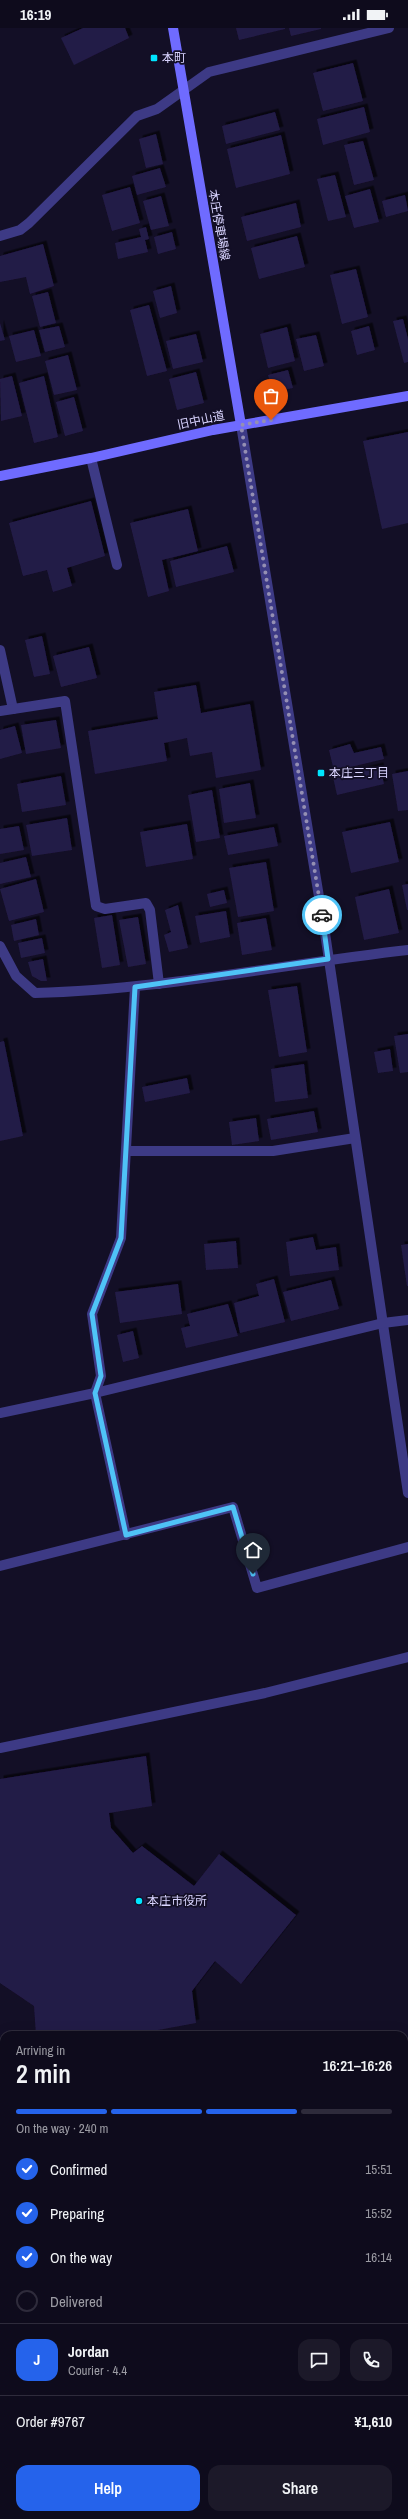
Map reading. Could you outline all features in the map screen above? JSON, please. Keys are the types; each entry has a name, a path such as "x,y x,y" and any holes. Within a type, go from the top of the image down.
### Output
{"main road":[{"name":"本庄停車場線","path":"173,28 241,425"},
{"name":"旧中山道","path":"0,476 91,458 241,425 408,396"}],"street":[{"path":"0,236 20,230 29,223 137,116 157,109 183,89 209,72 389,28"},
{"path":"241,425 328,959 408,1493"},
{"path":"91,458 116,565"},
{"path":"0,650 13,709"},
{"path":"0,711 65,701 96,906 106,909 146,903 150,910 158,984"},
{"path":"0,946 16,976 35,993 135,987 328,959 408,950"},
{"path":"126,1535 95,1393 101,1376 92,1314 121,1238 135,987"},
{"path":"127,1150 273,1151 355,1138"},
{"path":"0,1413 95,1393 383,1323 408,1320"},
{"path":"0,1566 233,1507 257,1588 408,1546"},
{"path":"0,1748 265,1692 408,1657"}],"building":[{"path":"83,28 125,28 129,38 74,65 61,38"},
{"path":"236,28 285,28 285,29 239,40"},
{"path":"289,28 321,28 321,29 291,36"},
{"path":"353,63 363,101 323,111 313,73"},
{"path":"364,107 370,132 323,145 317,119"},
{"path":"275,112 280,130 226,144 222,126"},
{"path":"156,134 163,164 146,168 139,139"},
{"path":"281,135 290,174 236,188 227,149"},
{"path":"363,141 374,180 354,185 344,145"},
{"path":"160,168 166,187 137,195 132,176"},
{"path":"335,175 346,217 328,221 317,179"},
{"path":"130,187 140,223 112,231 102,195"},
{"path":"370,189 379,222 354,228 345,196"},
{"path":"405,195 408,211 386,217 382,201"},
{"path":"161,196 169,226 151,230 143,201"},
{"path":"296,203 301,227 247,241 241,217"},
{"path":"146,227 149,239 145,240 148,252 118,259 115,243 141,237 139,229"},
{"path":"172,232 176,249 158,254 154,237"},
{"path":"297,236 305,267 259,279 251,248"},
{"path":"43,244 54,286 30,294 26,277 0,282 0,256"},
{"path":"356,269 368,317 342,324 330,275"},
{"path":"171,286 177,313 160,318 153,291"},
{"path":"48,292 56,323 40,327 32,296"},
{"path":"149,305 167,371 147,376 130,310"},
{"path":"403,319 408,339 408,362 404,363 393,321"},
{"path":"0,323 5,340 0,341"},
{"path":"59,326 65,347 45,352 39,330"},
{"path":"369,326 375,350 357,355 351,331"},
{"path":"287,327 295,361 268,368 260,334"},
{"path":"34,330 41,356 16,362 9,336"},
{"path":"196,334 203,362 173,369 166,341"},
{"path":"316,335 324,366 304,371 296,339"},
{"path":"68,355 77,390 54,395 45,361"},
{"path":"288,370 293,388 273,392 268,375"},
{"path":"196,372 204,403 177,410 169,379"},
{"path":"12,376 22,416 1,421 0,379"},
{"path":"44,376 58,437 34,443 19,383"},
{"path":"74,397 83,431 65,436 56,402"},
{"path":"408,432 408,523 382,529 363,441"},
{"path":"91,501 105,556 67,568 72,586 53,592 47,570 23,576 9,523"},
{"path":"188,509 198,551 162,560 169,591 148,597 130,523"},
{"path":"227,546 234,572 176,587 170,561"},
{"path":"42,636 50,674 34,677 25,640"},
{"path":"89,647 97,678 61,687 53,656"},
{"path":"196,685 201,713 250,704 261,770 216,778 212,752 190,756 187,738 164,743 167,761 95,774 88,731 158,719 154,692"},
{"path":"56,720 61,748 26,754 21,725"},
{"path":"15,726 22,753 0,759 0,730"},
{"path":"350,744 354,753 381,747 384,759 334,771 329,750"},
{"path":"380,766 384,784 337,795 333,777"},
{"path":"408,771 408,810 398,811 392,774"},
{"path":"61,776 66,805 22,812 17,784"},
{"path":"250,783 256,818 224,823 219,789"},
{"path":"212,790 220,838 196,842 188,795"},
{"path":"67,818 72,850 32,856 26,825"},
{"path":"390,822 399,862 351,873 342,832"},
{"path":"187,824 193,859 146,867 140,832"},
{"path":"19,826 24,850 0,854 0,829"},
{"path":"274,827 278,846 228,855 224,836"},
{"path":"26,857 31,877 0,884 0,863"},
{"path":"266,862 274,911 238,917 229,868"},
{"path":"36,879 44,912 9,921 0,889"},
{"path":"408,884 408,910 407,910 402,885"},
{"path":"389,889 399,933 364,940 355,897"},
{"path":"224,890 227,903 210,907 207,894"},
{"path":"178,905 188,948 169,952 164,935 171,932 165,910"},
{"path":"226,911 230,937 200,943 195,916"},
{"path":"112,915 120,965 102,968 94,918"},
{"path":"138,917 146,964 128,967 119,920"},
{"path":"266,918 272,950 242,955 237,923"},
{"path":"36,919 39,935 14,941 11,925"},
{"path":"42,938 45,953 21,958 18,943"},
{"path":"43,959 47,981 41,981 32,976 28,962"},
{"path":"297,986 307,1052 279,1057 268,990"},
{"path":"408,1034 408,1072 400,1073 394,1036"},
{"path":"4,1041 23,1136 0,1141 0,1042"},
{"path":"390,1049 393,1071 378,1073 374,1052"},
{"path":"304,1064 308,1098 275,1102 271,1069"},
{"path":"187,1078 190,1093 145,1102 142,1087"},
{"path":"314,1111 318,1132 271,1140 267,1119"},
{"path":"256,1118 259,1141 232,1145 229,1122"},
{"path":"313,1237 316,1250 336,1247 339,1270 290,1276 286,1242"},
{"path":"236,1241 238,1268 206,1270 204,1244"},
{"path":"408,1244 408,1286 407,1286 401,1245"},
{"path":"274,1279 285,1322 240,1333 234,1303 259,1296 256,1284"},
{"path":"331,1280 339,1309 291,1321 283,1292"},
{"path":"178,1284 182,1314 120,1323 115,1292"},
{"path":"228,1304 238,1336 186,1348 181,1328 190,1326 187,1314"},
{"path":"133,1331 139,1358 123,1362 117,1335"},
{"name":"本庄市役所","path":"146,1756 152,1806 109,1813 111,1828 133,1853 142,1846 194,1886 219,1854 296,1915 241,1984 215,1961 192,1991 196,2023 153,2031 36,2031 34,2006 0,1983 0,1779"}],"way so far":[{"path":"271,420 241,425 248,458 322,915"}],"place":[{"name":"本町","path":"154,58"},
{"name":"本庄三丁目","path":"321,773"},
{"name":"本庄市役所","path":"139,1901"}],"route":[{"path":"253,1574 233,1507 126,1535 95,1393 101,1376 92,1314 98,1296 116,1255 121,1238 129,1117 135,987 328,959 322,915"}]}
